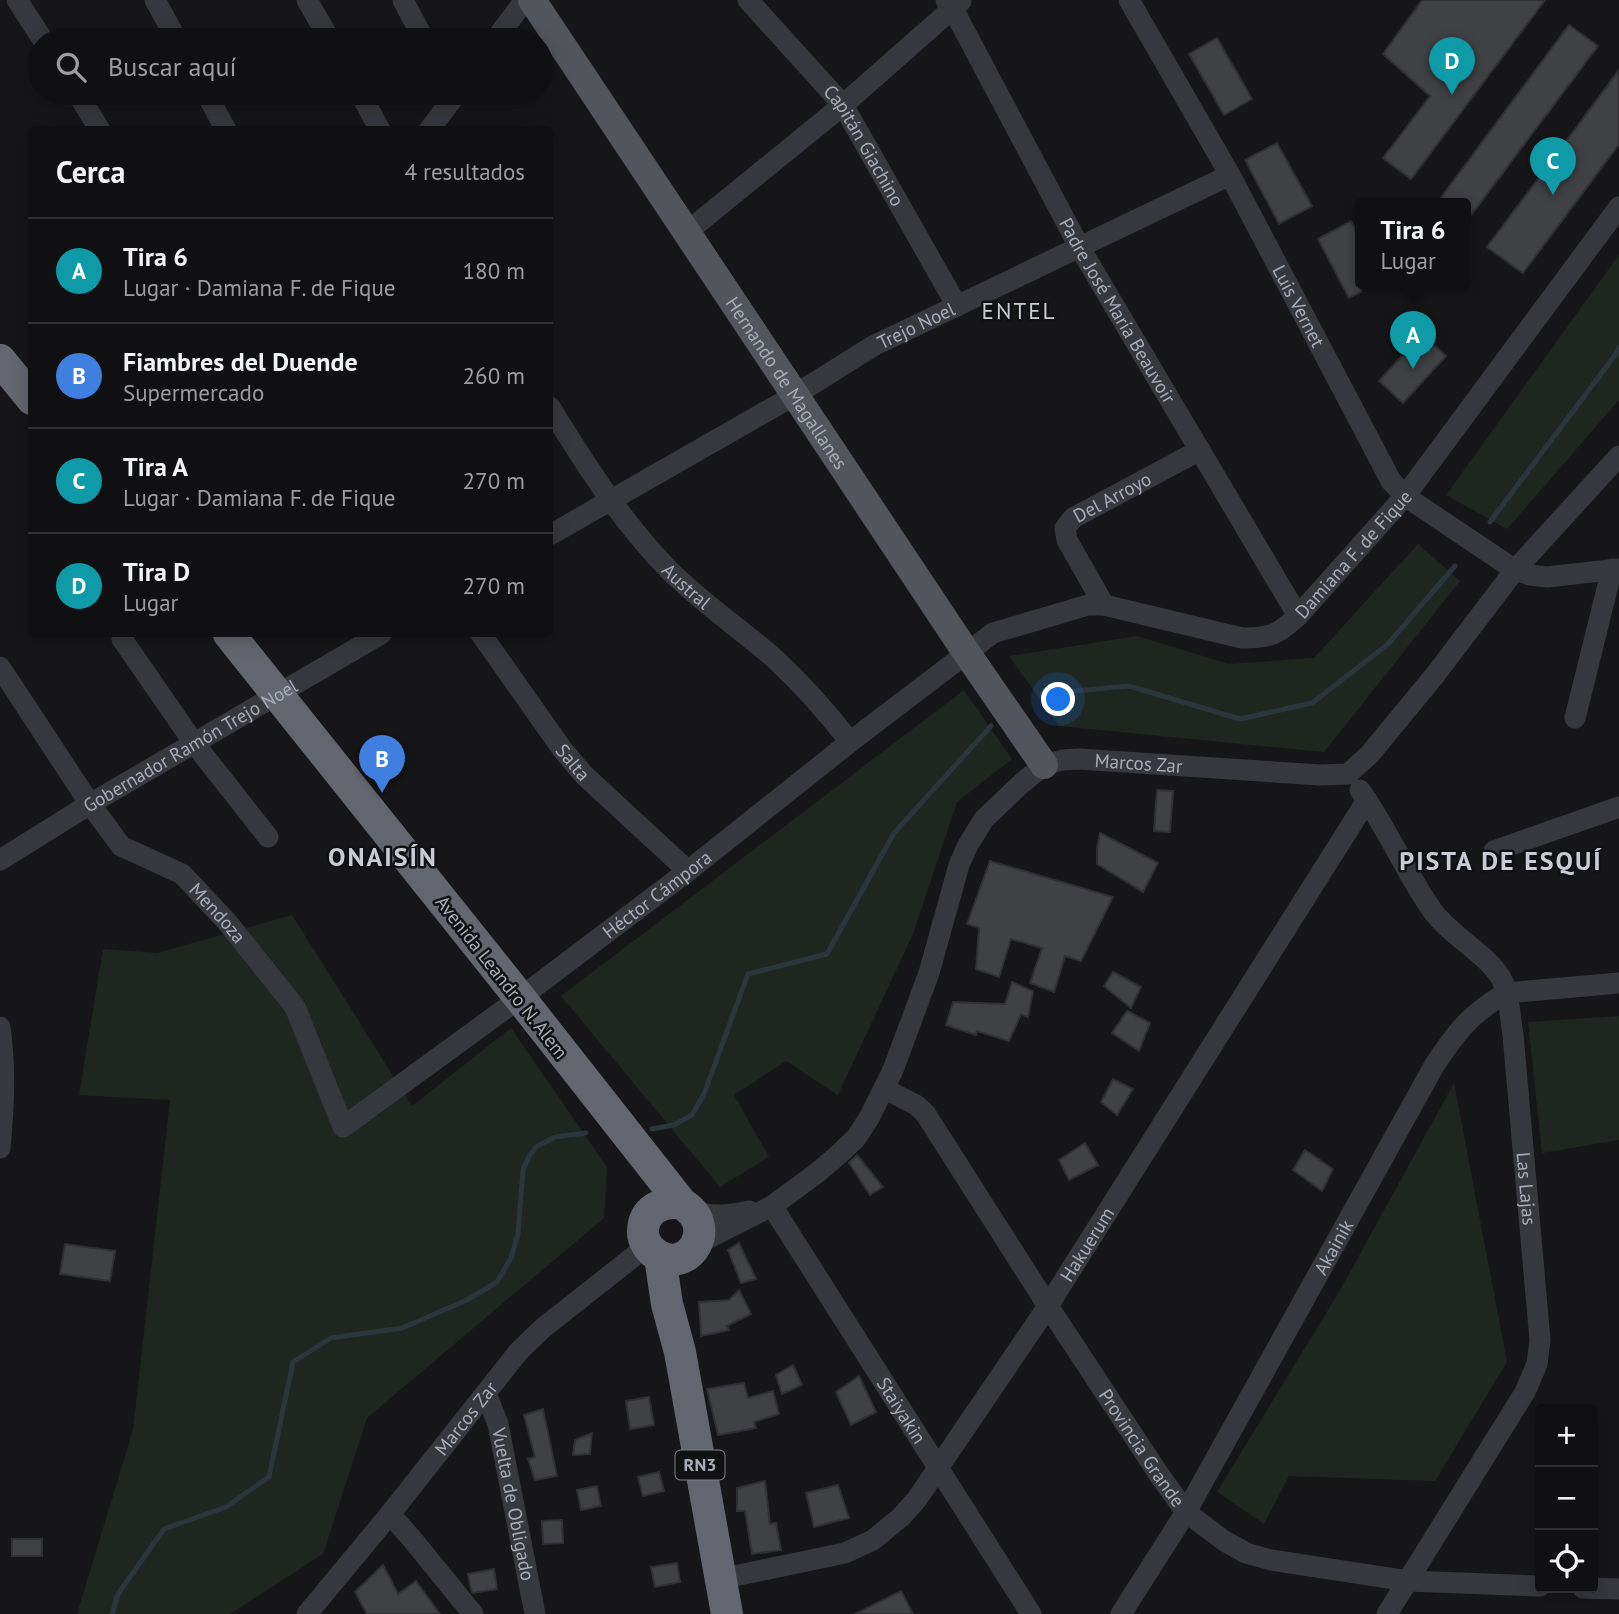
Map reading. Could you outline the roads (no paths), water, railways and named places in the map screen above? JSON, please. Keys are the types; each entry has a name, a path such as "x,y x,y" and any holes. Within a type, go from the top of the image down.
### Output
{"highway":[{"name":"Avenida Leandro N. Alem","path":"231,637 520,998 617,1124 695,1215 700,1229 672,1251"},
{"name":"Avenida Leandro N. Alem","path":"617,1124 644,1189 649,1214 643,1230 644,1238 672,1251"},
{"path":"649,1214 664,1203 673,1202 686,1207"},
{"name":"Avenida Leandro N. Alem","path":"672,1251 680,1294 680,1352 727,1614"}],"main road":[{"name":"Hernando de Magallanes","path":"532,0 551,28"},
{"name":"Hernando de Magallanes","path":"553,31 1044,765"}],"street":[{"path":"17,0 35,28"},
{"path":"155,0 170,28"},
{"path":"307,0 323,28"},
{"path":"403,0 418,28"},
{"path":"504,28 525,0"},
{"name":"Capitán Giachino","path":"748,0 844,105 957,306"},
{"name":"Luis Vernet","path":"1129,0 1230,175 1391,481 1405,496 1515,570"},
{"path":"687,232 844,105 954,3"},
{"name":"Padre José María Beauvoir","path":"954,3 1080,248 1298,616"},
{"path":"84,105 98,126"},
{"path":"212,105 224,126"},
{"path":"366,105 378,126"},
{"path":"432,126 446,105"},
{"name":"Trejo Noel","path":"795,395 873,346 1230,175"},
{"name":"Damiana F. de Fique","path":"966,652 993,633 1088,605 1104,605 1242,638 1261,638 1286,628 1405,496 1619,208"},
{"path":"553,533 795,395"},
{"name":"Austral","path":"553,412 580,457 611,499 669,569 775,659 819,702 850,742"},
{"name":"Del Arroyo","path":"1104,605 1067,540 1065,528 1073,518 1200,450"},
{"path":"1348,775 1370,754 1435,675 1515,570 1619,456"},
{"path":"1515,570 1547,577 1616,569 1575,718"},
{"name":"Gobernador Ramón Trejo Noel","path":"0,860 90,804 376,637"},
{"name":"Salta","path":"483,637 562,749 584,775 688,871"},
{"path":"122,639 194,743 268,837"},
{"name":"Héctor Cámpora","path":"343,1127 688,871 966,652"},
{"name":"Mendoza","path":"0,667 90,804 121,846 182,874 228,923 295,1007 343,1127"},
{"name":"Marcos Zar","path":"307,1614 519,1351 543,1328 672,1251 772,1206 817,1173 856,1138 893,1070 929,973 959,865 968,845 984,819 1044,765 1079,759 1348,775"},
{"name":"Las Lajas","path":"1348,775 1367,800 1432,911 1450,931 1492,967 1502,981 1513,1035 1540,1340 1537,1364 1525,1392 1387,1614"},
{"name":"Hakuerum","path":"720,1579 845,1553 873,1540 901,1517 917,1499 1048,1306 1367,800"},
{"path":"1494,851 1619,807"},
{"name":"Akainik","path":"1121,1614 1186,1512 1434,1066 1454,1036 1470,1018 1506,993 1619,983"},
{"path":"0,1027 4,1112 0,1148"},
{"name":"Provincia Grande","path":"885,1089 916,1105 925,1113 1048,1306 1186,1512 1223,1540 1246,1553 1271,1560 1408,1581 1535,1586"},
{"name":"Marcos Zar","path":"686,1207 708,1215 731,1216 772,1206"},
{"name":"Staiyakin","path":"772,1206 1031,1614"},
{"name":"Vuelta de Obligado","path":"485,1394 498,1424 535,1614"},
{"path":"390,1514 473,1614"},
{"path":"1598,1588 1619,1589"}],"waterway":[{"path":"1490,522 1619,347"},
{"path":"1042,694 1129,686 1240,719 1312,703 1387,645 1455,566"},
{"path":"652,1129 674,1125 692,1115 704,1094 748,974 827,954 894,833 991,726"},
{"path":"112,1614 118,1594 164,1529 226,1507 269,1477 293,1362 331,1338 402,1328 467,1300 497,1282 511,1258 518,1234 523,1170 529,1156 537,1146 555,1137 586,1133"}],"place":[{"name":"Tira D","path":"1452,95"},
{"name":"Tira A","path":"1553,195"},
{"name":"Tira 6","path":"1413,369"},
{"name":"Fiambres del Duende","path":"382,793"}],"district":[{"name":"ENTEL","path":"1019,311"},
{"name":"ONAISÍN","path":"383,857"},
{"name":"PISTA DE ESQUÍ","path":"1501,861"}]}
